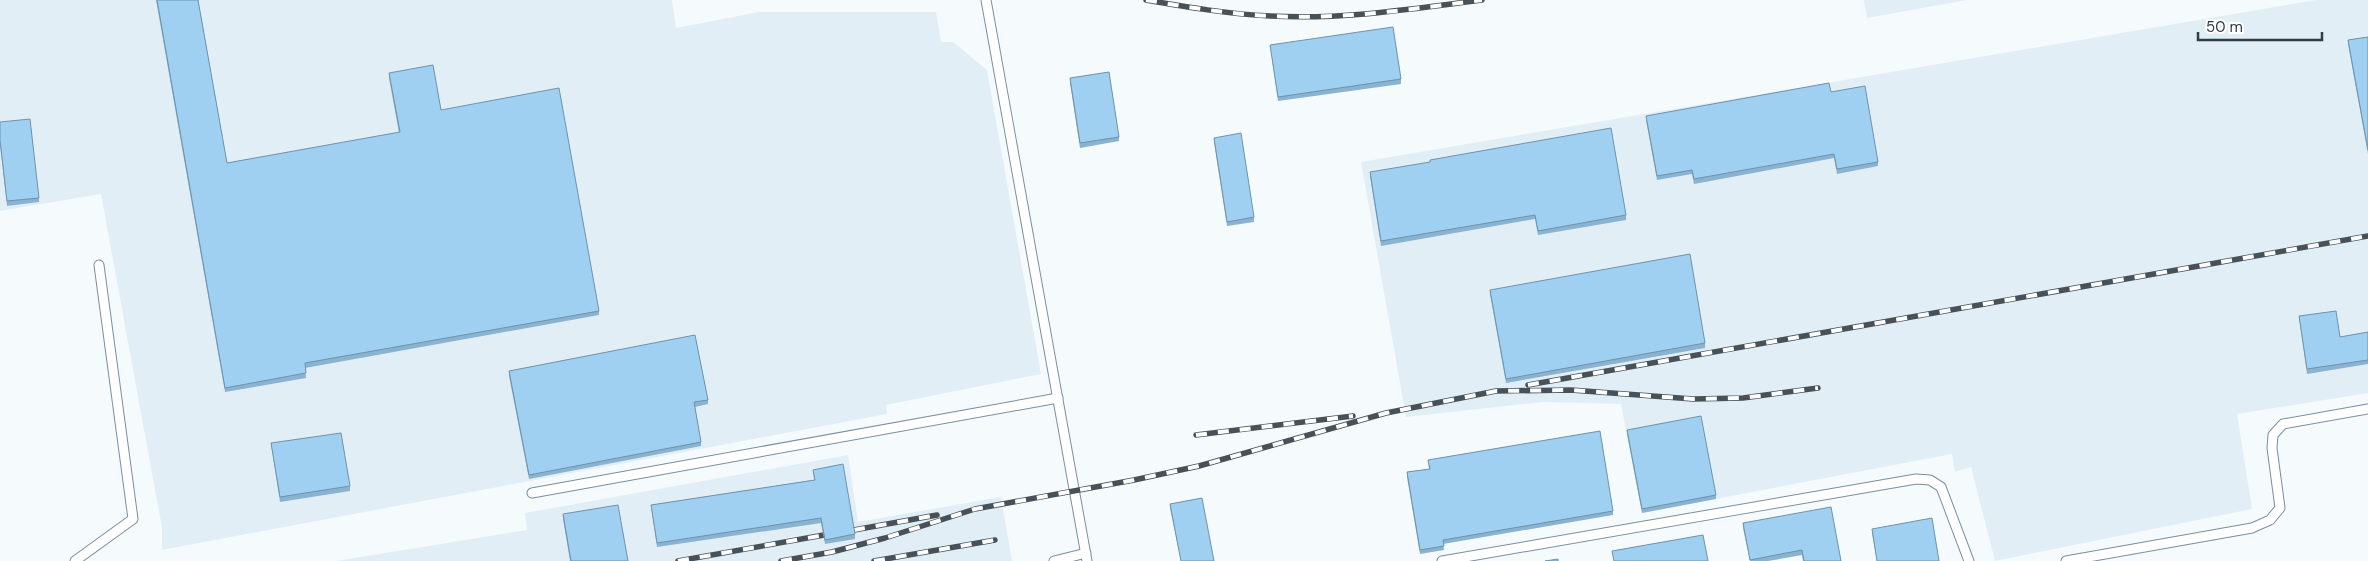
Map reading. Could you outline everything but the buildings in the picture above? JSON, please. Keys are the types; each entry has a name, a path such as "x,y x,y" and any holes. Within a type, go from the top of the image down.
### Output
{"lane":[{"path":"986,0 1087,557 1054,561"},
{"path":"75,561 133,519 99,265"},
{"path":"532,493 1058,398"},
{"path":"2066,561 2252,528 2270,520 2280,508 2272,435 2283,424 2368,409"},
{"path":"1442,561 1916,479 1930,480 1941,486 1969,561"}],"shaded area":[{"path":"0,0 672,0 676,28 759,12 936,12 941,42 953,42 987,70 1041,374 886,405 887,414 162,550 162,528 101,194 0,211"},
{"path":"1864,0 1967,0 1867,18"},
{"path":"2316,0 2368,0 2368,393 2237,414 2252,509 1995,561 1971,467 1955,472 1952,454 1642,513 1621,404 1543,402 1406,417 1361,162"},
{"path":"848,455 858,522 1001,497 1012,561 336,561 527,530 525,513"}],"railway":[{"path":"1146,0 1223,12 1297,17 1376,13 1482,0"},
{"path":"1528,385 2368,236"},
{"path":"781,561 832,552 885,538 975,509 1199,466 1386,413 1496,391 1571,390 1693,399 1743,398 1818,388"},
{"path":"1196,435 1353,416"},
{"path":"854,530 937,515"},
{"path":"678,561 824,535"},
{"path":"874,561 995,540"}]}
